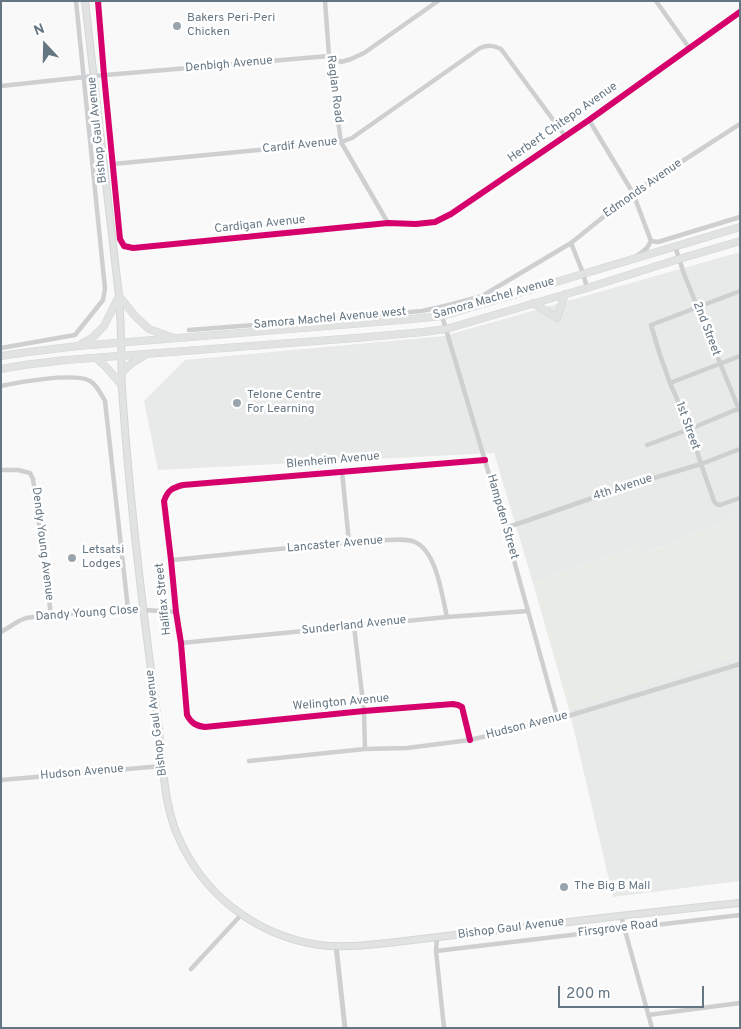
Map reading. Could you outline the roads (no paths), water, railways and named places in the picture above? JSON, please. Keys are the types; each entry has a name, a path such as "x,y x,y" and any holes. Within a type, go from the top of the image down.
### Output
{"highway":[{"name":"Samora Machel Avenue","path":"121,343 442,316 740,227"},
{"name":"Samora Machel Avenue","path":"121,356 446,329 740,242"},
{"path":"533,303 557,318 565,294"},
{"path":"78,346 92,338 104,326 119,296 135,316 149,329 176,339"},
{"path":"1,356 78,346 121,343"},
{"path":"122,372 147,353"},
{"path":"1,369 49,362 121,356"},
{"path":"96,358 122,384"}],"main road":[{"name":"Bishop Gaul Avenue","path":"86,1 119,296 122,384 130,482 162,766 168,808 177,835 196,870 218,897 241,915 272,932 295,940 336,946 360,946 740,902"}],"street":[{"path":"1,348 75,335 103,300 105,289 76,1"},
{"name":"Bishop Gaul Avenue","path":"98,1 120,239 124,246 133,248"},
{"name":"Raglan Road","path":"325,1 329,56 341,142 388,223"},
{"name":"Denbigh Avenue","path":"1,86 104,75 329,56 341,62 364,53 438,1"},
{"path":"656,1 690,49"},
{"name":"Herbert Chitepo Avenue","path":"388,223 416,224 435,222 451,214 589,120 740,12"},
{"name":"Cardif Avenue","path":"113,164 341,142 352,138 480,48 487,45 501,49 565,136"},
{"path":"589,120 633,192 651,241 647,248 633,258"},
{"name":"Edmonds Avenue","path":"548,257 571,242 633,192 740,124"},
{"path":"651,241 658,242 740,217"},
{"name":"Cardigan Avenue","path":"133,248 388,223"},
{"path":"571,242 584,274 587,288"},
{"name":"2nd Street","path":"675,246 684,274 739,409"},
{"name":"Samora Machel Avenue west","path":"189,330 306,322 422,311 482,296 548,257"},
{"path":"698,307 740,291"},
{"name":"1st Street","path":"698,307 651,325 670,382 690,429 700,464 714,501 720,505 740,498"},
{"name":"Hampden Street","path":"442,316 505,528 558,719"},
{"path":"670,382 740,356"},
{"path":"1,386 73,377 88,380 98,389 105,401 128,609"},
{"path":"647,445 739,409"},
{"name":"4th Avenue","path":"505,528 740,449"},
{"name":"Blenheim Avenue","path":"183,485 485,460"},
{"name":"Dendy Young Avenue","path":"1,470 18,470 30,473 33,479 51,615"},
{"path":"342,471 348,543"},
{"name":"Halifax Street","path":"183,485 167,492 164,501 181,643 187,714 190,720"},
{"name":"Lancaster Avenue","path":"172,560 348,543 404,540 416,542 432,559 447,617"},
{"name":"Dandy Young Close","path":"1,632 26,618 51,615 128,609 176,612"},
{"name":"Sunderland Avenue","path":"181,643 528,611"},
{"path":"354,626 364,711 365,749"},
{"name":"Hudson Avenue","path":"249,761 365,749 407,748 470,740 558,719 740,664"},
{"name":"Welington Avenue","path":"190,720 199,726 205,727 364,711 458,705 462,707 470,740"},
{"name":"Hudson Avenue","path":"1,780 162,766"},
{"path":"191,969 241,915"},
{"name":"Firsgrove Road","path":"436,951 740,915"},
{"path":"621,916 652,1028"},
{"path":"437,937 436,951 444,1028"},
{"path":"336,946 345,1028"},
{"path":"648,1014 740,1003"}],"place":[{"name":"Bakers Peri-Peri Chicken","path":"177,26"},
{"name":"Telone Centre For Learning","path":"237,403"},
{"name":"Letsatsi Lodges","path":"72,558"},
{"name":"The Big B Mall","path":"564,887"}]}
